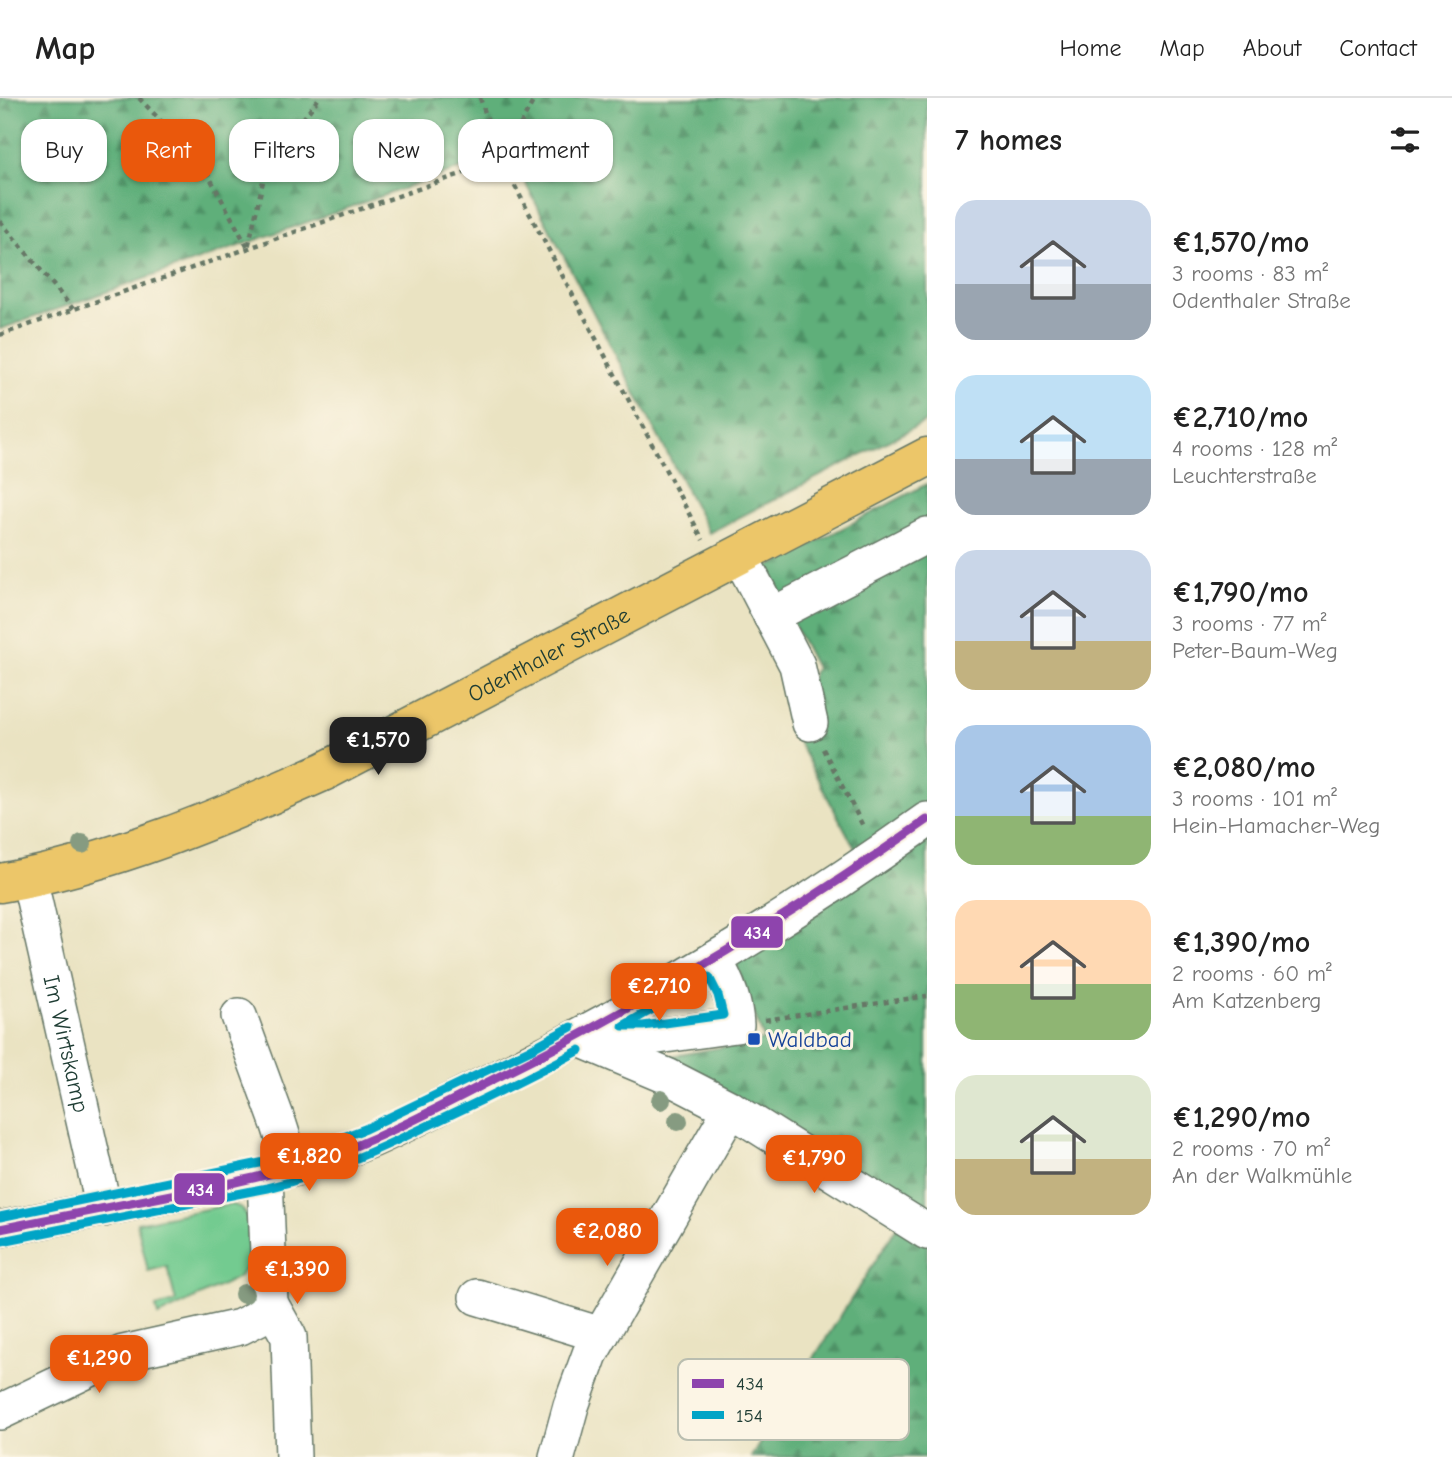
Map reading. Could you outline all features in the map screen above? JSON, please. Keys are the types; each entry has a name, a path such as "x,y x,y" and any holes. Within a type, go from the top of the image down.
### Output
{"main road":[{"name":"Odenthaler Straße","path":"7,881 99,859 229,814 325,771 927,457"}],"street":[{"path":"771,616 927,535"},
{"path":"728,560 771,616 797,665 810,723"},
{"path":"0,1229 279,1172 370,1140 577,1038 714,960 878,855 927,820"},
{"name":"Im Wirtskamp","path":"7,881 104,1209"},
{"path":"577,1038 644,1038 736,1025 736,1009 724,977 714,960"},
{"path":"239,1016 279,1125 279,1172 270,1303 289,1337 293,1457"},
{"path":"577,1038 667,1076 731,1109 927,1232"},
{"path":"557,1457 571,1406 590,1354 731,1109"},
{"path":"477,1297 601,1335"},
{"path":"0,1412 122,1353 240,1327 258,1318 270,1303"}],"path":[{"path":"139,98 203,165 248,248"},
{"path":"248,248 266,168 319,98"},
{"path":"480,98 487,119"},
{"path":"523,119 535,98"},
{"path":"0,335 458,175"},
{"path":"513,182 728,560"},
{"path":"0,221 73,310"},
{"path":"810,723 878,855"},
{"path":"736,1025 927,996"}],"green space":[{"path":"0,98 927,98 927,421 709,533 525,182 613,182 613,119 458,119 458,170 444,175 444,119 353,119 353,182 423,182 0,329"},
{"path":"927,484 927,806 859,856 788,723 816,668 765,569"},
{"path":"927,834 927,1457 751,1457 762,1440 909,1440 909,1359 813,1359 909,1208 666,1057 764,1040 736,963"},
{"path":"231,1204 242,1208 248,1218 248,1266 237,1278 158,1316 156,1307 176,1302 167,1266 148,1271 137,1223"}],"transit line":[{"name":"434","path":"0,1229 265,1175 320,1159 386,1133 549,1051 660,990 822,891 927,820"},
{"name":"154","path":"709,977 718,995 723,1015 643,1026 623,1026 709,977"},
{"name":"154","path":"0,1217 289,1157 365,1129 571,1027"},
{"name":"154","path":"2,1241 267,1188 313,1175 402,1138 580,1050"}],"place":[{"name":"Waldbad","path":"754,1039"}]}
